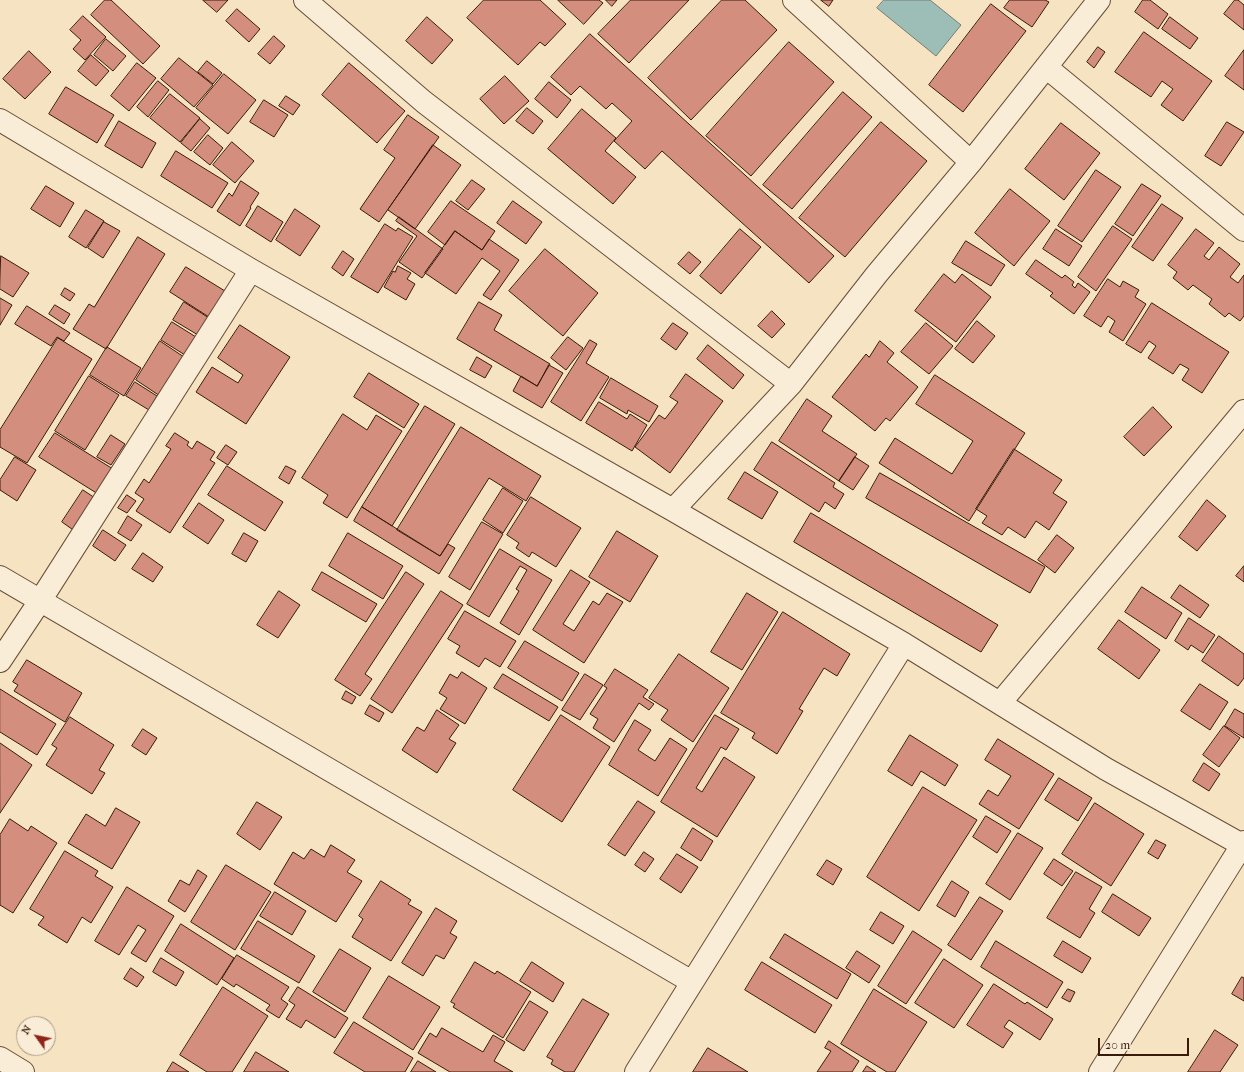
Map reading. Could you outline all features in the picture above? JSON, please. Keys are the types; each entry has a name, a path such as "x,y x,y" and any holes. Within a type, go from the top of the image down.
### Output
{"street":[{"path":"305,0 424,102 791,384"},
{"path":"794,0 971,162"},
{"path":"673,510 791,384 877,274 971,162 1099,0"},
{"path":"1046,67 1244,230"},
{"path":"0,120 251,270 673,510 904,644 1000,702 1106,770 1243,844 1100,1072"},
{"path":"0,661 40,601 251,270"},
{"path":"1000,702 1244,411"},
{"path":"0,577 692,982"},
{"path":"636,1072 904,644"},
{"path":"0,1058 23,1072"}],"water":[{"path":"884,0 930,0 961,25 936,56 877,8"}],"building":[{"path":"105,0 111,0 160,46 143,64 91,15"},
{"path":"203,0 228,0 217,12"},
{"path":"484,0 540,0 566,24 545,46 540,42 518,65 467,18"},
{"path":"558,0 599,0 603,3 584,24"},
{"path":"606,0 617,0 612,6"},
{"path":"631,0 689,0 629,63 598,34"},
{"path":"722,0 745,0 777,30 691,120 648,78"},
{"path":"821,0 833,0 829,6"},
{"path":"1010,0 1045,0 1049,2 1032,27 1004,8"},
{"path":"1143,0 1150,0 1168,14 1158,29 1135,12"},
{"path":"1235,0 1238,0 1244,5 1244,30 1224,14"},
{"path":"991,4 1026,31 963,112 929,85"},
{"path":"237,9 260,29 249,42 226,21"},
{"path":"83,16 106,37 85,60 73,49 81,40 70,30"},
{"path":"427,17 453,40 432,64 406,41"},
{"path":"1170,17 1198,38 1190,49 1162,29"},
{"path":"1144,32 1212,81 1183,121 1161,105 1173,89 1162,81 1151,97 1115,72"},
{"path":"590,34 834,256 809,283 662,151 645,169 614,141 632,121 612,103 606,109 580,86 571,95 551,77"},
{"path":"274,36 285,46 270,64 258,54"},
{"path":"106,39 126,56 113,71 94,55"},
{"path":"789,42 834,82 751,176 706,136"},
{"path":"1098,47 1105,52 1094,68 1087,62"},
{"path":"1244,50 1244,90 1225,76"},
{"path":"29,51 51,72 25,99 3,79"},
{"path":"91,55 109,71 96,86 78,71"},
{"path":"179,58 213,85 194,107 161,79"},
{"path":"207,61 222,73 213,84 198,72"},
{"path":"137,63 156,78 129,111 111,96"},
{"path":"349,63 405,111 377,143 322,95"},
{"path":"224,74 256,100 228,134 196,108"},
{"path":"505,76 529,101 504,124 480,99"},
{"path":"158,81 169,90 148,117 137,107"},
{"path":"549,82 571,100 557,118 535,99"},
{"path":"66,87 114,115 97,143 49,114"},
{"path":"843,92 872,117 792,209 763,185"},
{"path":"170,94 200,118 180,142 150,118"},
{"path":"286,96 300,105 293,115 279,106"},
{"path":"264,100 288,115 274,137 250,122"},
{"path":"527,108 543,121 533,134 516,121"},
{"path":"582,109 616,138 605,151 636,177 613,204 548,149"},
{"path":"408,115 439,137 379,222 360,209 395,158 384,150"},
{"path":"200,119 210,128 191,151 181,143"},
{"path":"119,121 156,143 142,168 105,146"},
{"path":"881,122 927,161 845,257 799,218"},
{"path":"1227,122 1244,132 1221,166 1205,156"},
{"path":"1061,123 1100,153 1064,200 1025,169"},
{"path":"208,135 223,148 210,165 194,152"},
{"path":"232,142 254,161 235,183 213,165"},
{"path":"433,145 461,165 415,229 388,210"},
{"path":"176,151 228,183 212,208 161,176"},
{"path":"1096,170 1121,187 1082,242 1058,226"},
{"path":"472,180 485,189 468,210 456,201"},
{"path":"241,181 259,193 240,226 217,211 229,193 232,196"},
{"path":"1142,184 1161,196 1133,236 1115,224"},
{"path":"46,186 74,203 60,227 31,209"},
{"path":"1010,189 1050,221 1014,266 975,233"},
{"path":"451,201 495,231 482,250 455,231 445,245 428,232"},
{"path":"513,201 542,222 526,244 497,223"},
{"path":"1162,204 1183,218 1153,261 1132,247"},
{"path":"258,206 283,222 271,242 246,226"},
{"path":"295,209 320,226 300,256 276,240"},
{"path":"86,210 104,221 86,248 69,237"},
{"path":"399,217 443,249 422,278 399,262 417,236 396,221"},
{"path":"104,222 120,231 103,258 88,248"},
{"path":"385,224 396,231 398,228 413,237 378,293 351,277"},
{"path":"1113,226 1132,239 1096,291 1078,277"},
{"path":"740,229 761,247 721,294 700,276"},
{"path":"1056,229 1082,246 1069,266 1043,249"},
{"path":"1196,229 1214,243 1204,256 1209,260 1219,247 1240,264 1230,277 1238,283 1244,275 1244,316 1240,321 1229,313 1225,317 1209,304 1212,299 1193,285 1188,290 1173,278 1177,272 1168,265"},
{"path":"455,231 482,250 489,239 519,260 491,300 483,295 500,271 482,258 456,294 425,273"},
{"path":"138,237 165,254 106,349 73,329 89,304 94,307"},
{"path":"966,241 1005,265 991,286 952,263"},
{"path":"545,249 598,293 563,336 509,291"},
{"path":"343,251 354,259 343,276 332,268"},
{"path":"689,252 701,262 690,274 678,264"},
{"path":"1,256 29,273 13,297 0,289"},
{"path":"1036,260 1062,278 1065,275 1074,282 1072,285 1075,288 1078,283 1090,292 1074,314 1050,296 1053,293 1026,274"},
{"path":"398,266 411,273 407,279 415,284 406,300 384,287 393,271 395,272"},
{"path":"186,267 225,291 209,317 170,292"},
{"path":"944,274 955,283 962,274 991,297 956,342 915,311"},
{"path":"1108,279 1120,287 1123,281 1139,290 1135,297 1146,304 1123,341 1109,332 1115,321 1108,316 1101,327 1084,316"},
{"path":"65,288 75,294 70,301 61,295"},
{"path":"0,298 12,305 0,325"},
{"path":"184,302 209,318 198,335 173,320"},
{"path":"479,302 502,315 494,330 550,364 537,386 457,339"},
{"path":"1152,303 1229,352 1202,393 1182,380 1189,369 1180,364 1173,374 1148,358 1156,346 1149,341 1141,353 1126,344"},
{"path":"55,305 70,314 64,324 49,314"},
{"path":"27,306 70,333 64,341 57,337 51,346 15,324"},
{"path":"772,311 785,324 772,338 758,326"},
{"path":"977,321 995,336 973,363 955,349"},
{"path":"172,322 196,337 185,355 161,340"},
{"path":"673,323 688,333 676,350 661,339"},
{"path":"926,323 953,346 929,374 901,352"},
{"path":"240,325 290,357 246,424 196,392 212,367 238,383 243,375 218,358"},
{"path":"568,337 583,348 566,370 551,358"},
{"path":"58,338 92,359 27,463 0,447 0,430"},
{"path":"590,340 597,344 586,363 609,377 581,421 551,402"},
{"path":"160,341 184,357 160,396 136,380"},
{"path":"880,341 894,353 887,362 918,387 890,421 886,418 875,431 832,397 866,354 869,357"},
{"path":"708,345 744,375 733,389 697,359"},
{"path":"107,347 141,368 124,396 90,375"},
{"path":"477,357 492,366 485,378 470,370"},
{"path":"549,365 563,373 542,408 513,391 521,376 537,386"},
{"path":"369,373 419,404 404,428 354,397"},
{"path":"686,374 723,401 670,473 635,447 659,415 665,419 678,402 670,397"},
{"path":"935,375 1025,433 969,521 879,463 895,438 952,474 973,441 916,404"},
{"path":"89,376 119,395 85,450 55,431"},
{"path":"611,378 658,406 649,422 628,410 627,414 600,398"},
{"path":"135,382 157,396 149,410 126,396"},
{"path":"807,399 832,416 822,431 857,454 839,481 779,441"},
{"path":"599,402 627,419 630,414 647,425 632,451 586,423"},
{"path":"425,406 455,424 392,526 362,507"},
{"path":"1153,407 1172,427 1144,456 1124,437"},
{"path":"343,414 367,430 376,415 402,431 347,518 323,503 328,495 302,478"},
{"path":"461,427 541,476 526,501 489,478 440,556 397,530"},
{"path":"55,433 113,469 98,494 39,457"},
{"path":"175,433 189,442 187,445 192,449 197,441 215,452 210,460 215,463 170,533 136,511 144,499 135,493 144,479 149,483 171,449 166,446"},
{"path":"111,435 125,444 111,465 97,457"},
{"path":"772,442 835,483 833,487 844,494 835,509 825,502 819,512 754,470"},
{"path":"226,445 237,452 228,465 217,458"},
{"path":"1014,449 1062,480 1053,493 1067,502 1049,530 1036,521 1025,538 1008,527 1002,535 982,523 987,516 976,509"},
{"path":"15,457 36,470 17,501 0,490 0,480"},
{"path":"855,457 869,466 853,490 839,481"},
{"path":"227,466 283,502 265,531 208,495"},
{"path":"286,466 296,471 289,484 279,478"},
{"path":"745,472 778,492 762,519 728,499"},
{"path":"880,473 1045,567 1030,593 866,498"},
{"path":"503,488 523,501 503,533 483,520"},
{"path":"83,490 98,500 76,532 62,522"},
{"path":"127,495 136,501 127,513 118,508"},
{"path":"531,497 581,528 556,567 532,552 529,557 516,548 519,543 507,535"},
{"path":"1207,500 1226,516 1197,551 1179,537"},
{"path":"199,503 224,520 208,544 183,527"},
{"path":"362,507 440,556 448,544 455,548 439,574 354,521"},
{"path":"811,513 998,625 981,652 794,542"},
{"path":"128,516 142,525 131,541 118,533"},
{"path":"482,522 503,534 470,590 449,577"},
{"path":"103,530 126,545 115,561 93,546"},
{"path":"617,531 658,556 630,602 589,577"},
{"path":"244,533 258,541 246,562 232,554"},
{"path":"348,533 403,566 383,599 329,566"},
{"path":"1057,535 1074,548 1055,573 1038,560"},
{"path":"500,549 552,580 519,635 500,623 519,591 516,589 527,570 520,566 489,617 467,604"},
{"path":"143,553 163,567 153,582 132,569"},
{"path":"1244,566 1244,582 1236,576"},
{"path":"571,570 590,582 563,624 574,631 593,601 599,605 607,593 623,602 584,663 533,630"},
{"path":"322,572 377,604 366,622 312,590"},
{"path":"406,572 424,584 365,674 372,679 360,696 335,680"},
{"path":"1180,585 1209,605 1200,618 1171,598"},
{"path":"1142,587 1182,613 1166,639 1125,612"},
{"path":"279,591 300,605 278,638 257,625"},
{"path":"441,591 463,605 392,713 371,699"},
{"path":"747,593 778,612 742,670 711,652"},
{"path":"465,611 516,641 500,667 485,658 479,667 456,653 460,646 448,639"},
{"path":"783,612 850,654 837,676 824,668 799,709 803,711 777,754 752,738 755,733 721,713"},
{"path":"1189,618 1215,635 1203,653 1191,645 1188,650 1175,641"},
{"path":"1119,620 1160,650 1139,679 1098,649"},
{"path":"1219,636 1244,654 1244,678 1238,686 1202,661"},
{"path":"525,641 579,673 562,701 508,668"},
{"path":"679,654 729,688 693,742 661,720 668,710 649,698"},
{"path":"27,660 82,693 65,722 14,691 18,685 13,682"},
{"path":"615,669 648,690 643,697 654,704 649,710 639,703 614,742 593,728 598,719 590,714 607,688 604,686"},
{"path":"462,672 487,688 465,724 440,709 447,698 439,693 450,674 457,678"},
{"path":"503,674 558,707 549,721 494,688"},
{"path":"585,674 603,685 580,720 562,710"},
{"path":"1200,684 1228,702 1210,730 1181,711"},
{"path":"0,689 56,724 37,755 0,732"},
{"path":"346,691 356,697 352,704 342,699"},
{"path":"370,705 384,713 379,722 365,714"},
{"path":"1235,709 1244,714 1244,738 1225,726"},
{"path":"437,710 459,725 449,739 456,743 437,773 402,750 417,727 424,731"},
{"path":"561,715 610,747 562,822 513,790"},
{"path":"715,715 739,729 726,750 721,747 696,788 702,792 724,757 755,777 717,837 661,802"},
{"path":"70,717 114,745 99,770 105,773 92,794 46,765 57,748 52,745"},
{"path":"635,720 651,730 638,750 655,761 670,738 687,749 658,796 609,765"},
{"path":"1224,726 1240,738 1219,767 1203,755"},
{"path":"143,729 157,738 146,755 132,746"},
{"path":"910,735 958,765 945,786 921,771 912,786 888,771"},
{"path":"998,739 1054,774 1019,829 979,804 988,790 998,796 1011,776 985,760"},
{"path":"0,743 32,765 0,813"},
{"path":"1204,763 1220,774 1209,791 1193,781"},
{"path":"1059,778 1092,798 1078,821 1045,800"},
{"path":"923,787 977,820 919,911 867,877"},
{"path":"638,801 655,812 625,856 608,845"},
{"path":"257,802 282,817 260,850 237,834"},
{"path":"1095,803 1144,834 1111,886 1062,854"},
{"path":"116,808 140,822 112,869 68,843 86,814 105,826"},
{"path":"986,816 1011,831 997,853 973,837"},
{"path":"10,819 28,831 31,826 57,843 13,913 0,905 0,835"},
{"path":"693,828 713,841 701,861 681,848"},
{"path":"1018,833 1043,848 1010,900 986,884"},
{"path":"1156,840 1166,845 1158,859 1148,853"},
{"path":"331,845 355,860 347,872 362,881 336,922 274,884 293,852 304,859 311,849 324,857"},
{"path":"65,851 98,871 95,876 113,887 91,923 82,917 67,943 38,925 44,917 30,909"},
{"path":"644,852 654,859 645,872 635,865"},
{"path":"677,854 698,867 681,893 660,879"},
{"path":"1054,859 1073,871 1062,886 1044,874"},
{"path":"827,860 842,869 833,885 817,875"},
{"path":"226,865 271,892 235,950 191,922"},
{"path":"198,870 207,876 185,912 168,901 180,880 189,885"},
{"path":"1076,872 1102,887 1089,909 1095,913 1080,938 1047,918"},
{"path":"381,881 411,900 408,904 422,912 391,961 352,937 363,919 359,916"},
{"path":"952,881 969,892 955,917 937,906"},
{"path":"127,887 174,916 146,962 131,953 146,930 138,925 119,955 95,941"},
{"path":"275,892 306,911 292,935 260,916"},
{"path":"1113,894 1151,918 1139,936 1102,912"},
{"path":"980,897 1003,911 971,960 948,945"},
{"path":"436,908 457,921 450,933 457,937 444,959 436,955 423,976 402,963"},
{"path":"881,912 904,926 893,944 870,930"},
{"path":"258,921 315,956 299,983 241,949"},
{"path":"181,924 234,958 217,985 165,951"},
{"path":"913,931 942,950 906,1004 878,986"},
{"path":"785,934 851,974 837,999 770,958"},
{"path":"996,941 1063,982 1047,1008 981,967"},
{"path":"1063,941 1091,958 1082,973 1054,956"},
{"path":"340,949 371,968 345,1012 313,992"},
{"path":"857,951 880,966 869,983 846,968"},
{"path":"237,955 289,987 281,999 288,1004 279,1018 266,1010 270,1005 236,984 234,987 222,979"},
{"path":"161,958 184,972 176,986 153,972"},
{"path":"944,959 983,985 954,1028 915,1003"},
{"path":"475,962 495,974 497,971 531,992 503,1038 453,1007 455,1004 451,1002"},
{"path":"532,962 564,983 553,1002 520,981"},
{"path":"762,962 832,1005 815,1033 745,990"},
{"path":"131,968 144,977 137,987 124,979"},
{"path":"389,976 440,1007 413,1050 363,1018"},
{"path":"1242,977 1244,978 1244,1001 1232,994"},
{"path":"994,984 1025,1004 1027,1002 1053,1019 1040,1040 1009,1020 1004,1027 1013,1033 1003,1048 967,1025"},
{"path":"223,987 268,1016 232,1072 207,1072 180,1055"},
{"path":"298,987 348,1018 335,1038 306,1020 301,1028 286,1019 295,1005 289,1001"},
{"path":"874,989 927,1022 895,1072 887,1072 841,1044"},
{"path":"1068,989 1075,992 1070,1002 1062,998"},
{"path":"583,999 609,1014 574,1072 565,1072 551,1064 553,1060 547,1057"},
{"path":"530,1001 548,1012 524,1051 506,1040"},
{"path":"354,1022 413,1058 405,1072 365,1072 334,1053"},
{"path":"442,1028 483,1052 493,1035 505,1042 494,1061 513,1072 450,1072 418,1053 430,1033 436,1037"},
{"path":"1215,1030 1238,1045 1220,1072 1188,1072"},
{"path":"829,1041 859,1061 852,1072 817,1072 831,1051 825,1048"},
{"path":"708,1048 748,1072 693,1072"},
{"path":"256,1052 289,1072 244,1072"},
{"path":"418,1061 436,1072 411,1072"},
{"path":"173,1062 189,1072 167,1072"},
{"path":"867,1066 876,1072 863,1072"}]}
